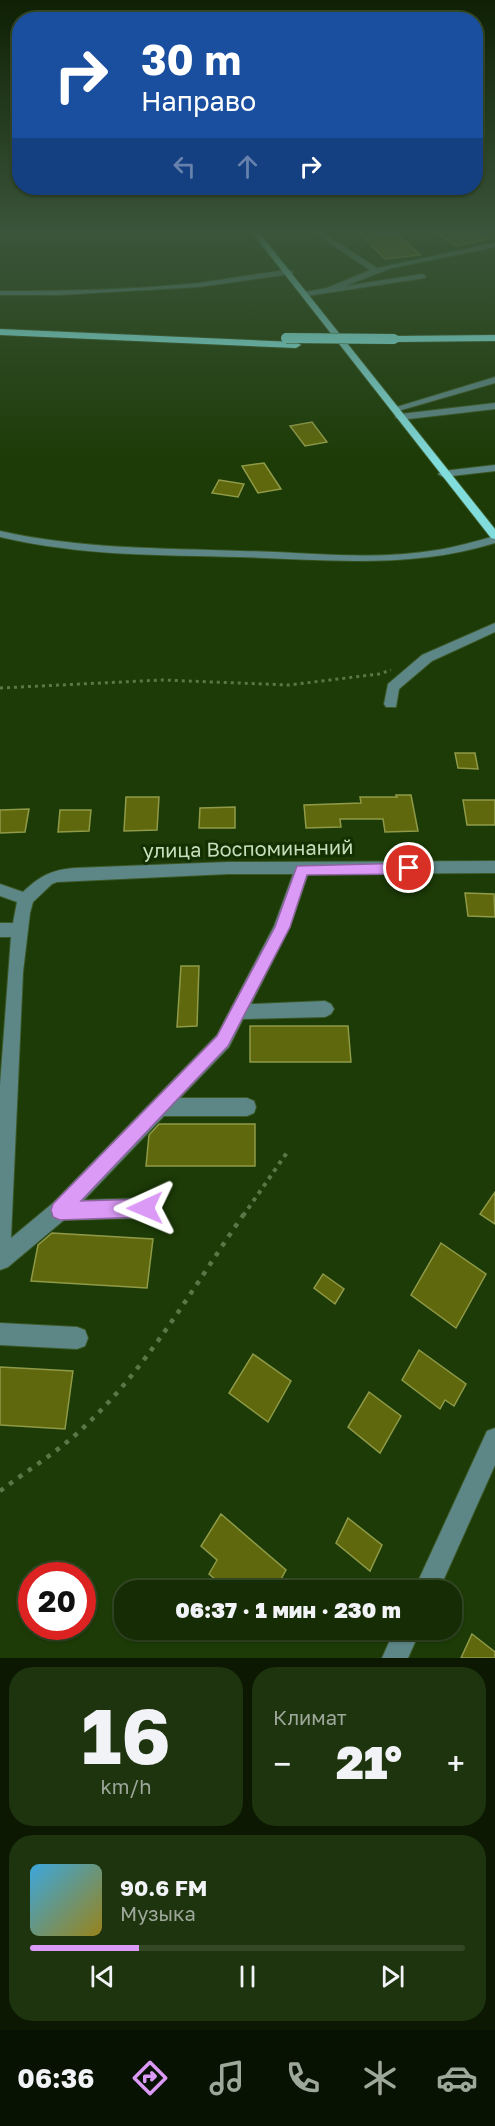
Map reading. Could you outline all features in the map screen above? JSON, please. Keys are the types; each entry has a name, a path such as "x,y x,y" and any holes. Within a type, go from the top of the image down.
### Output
{"highway":[{"path":"0,324 396,343 495,345"},
{"path":"0,332 296,345 495,338"}],"main road":[{"path":"317,307 443,474 495,537"}],"street":[{"path":"397,413 495,380"},
{"path":"397,413 495,406"},
{"path":"443,474 495,468"},
{"path":"0,534 25,541 117,551 375,558 458,550 495,537"},
{"path":"391,704 393,687 427,658 495,627"},
{"name":"улица Воспоминаний","path":"26,899 46,880 56,876 74,874 228,868 302,870 495,867"},
{"path":"0,1260 60,1210 223,1041 282,927 302,870"},
{"path":"0,890 26,899 20,930 7,973 0,1260"},
{"path":"0,930 20,930"},
{"path":"239,1012 325,1009"},
{"path":"157,1107 247,1107"},
{"path":"60,1210 145,1208"},
{"path":"0,1334 77,1338"},
{"path":"431,1580 495,1439"},
{"path":"395,1658 403,1640"}],"path":[{"path":"0,688 162,680 290,685 379,674 427,658"},
{"path":"0,1491 83,1429 121,1390 142,1364 288,1151"}],"building":[{"path":"312,422 327,442 305,446 290,426"},
{"path":"264,463 281,489 258,493 242,466"},
{"path":"219,480 244,484 238,497 212,493"},
{"path":"455,753 475,753 478,769 458,768"},
{"path":"396,795 411,795 418,831 385,832 383,819 340,819 341,827 306,828 304,805 361,803 360,797 397,797"},
{"path":"126,797 159,797 157,830 124,831"},
{"path":"463,800 495,800 495,825 467,825"},
{"path":"235,807 235,828 199,828 200,808"},
{"path":"29,809 25,832 0,833 0,810"},
{"path":"60,810 91,810 89,831 58,832"},
{"path":"465,893 494,894 495,917 468,916"},
{"path":"181,966 199,966 197,1026 177,1027"},
{"path":"250,1026 348,1026 351,1062 250,1062"},
{"path":"159,1124 255,1124 255,1166 146,1166 149,1135"},
{"path":"495,1192 495,1224 480,1214"},
{"path":"52,1233 153,1239 147,1288 31,1281 38,1245"},
{"path":"441,1243 486,1274 456,1328 411,1295"},
{"path":"323,1274 344,1289 335,1304 314,1288"},
{"path":"419,1350 466,1384 454,1406 445,1400 440,1409 402,1380"},
{"path":"253,1354 291,1381 268,1422 229,1393"},
{"path":"0,1367 73,1371 65,1429 0,1425"},
{"path":"369,1392 401,1416 380,1453 348,1427"},
{"path":"221,1514 286,1570 281,1580 216,1580 209,1574 217,1560 201,1546"},
{"path":"348,1518 382,1545 370,1571 336,1543"},
{"path":"472,1634 495,1652 495,1658 461,1658"}],"route":[{"path":"145,1208 60,1210 223,1041 282,927 302,870 409,868"}]}
